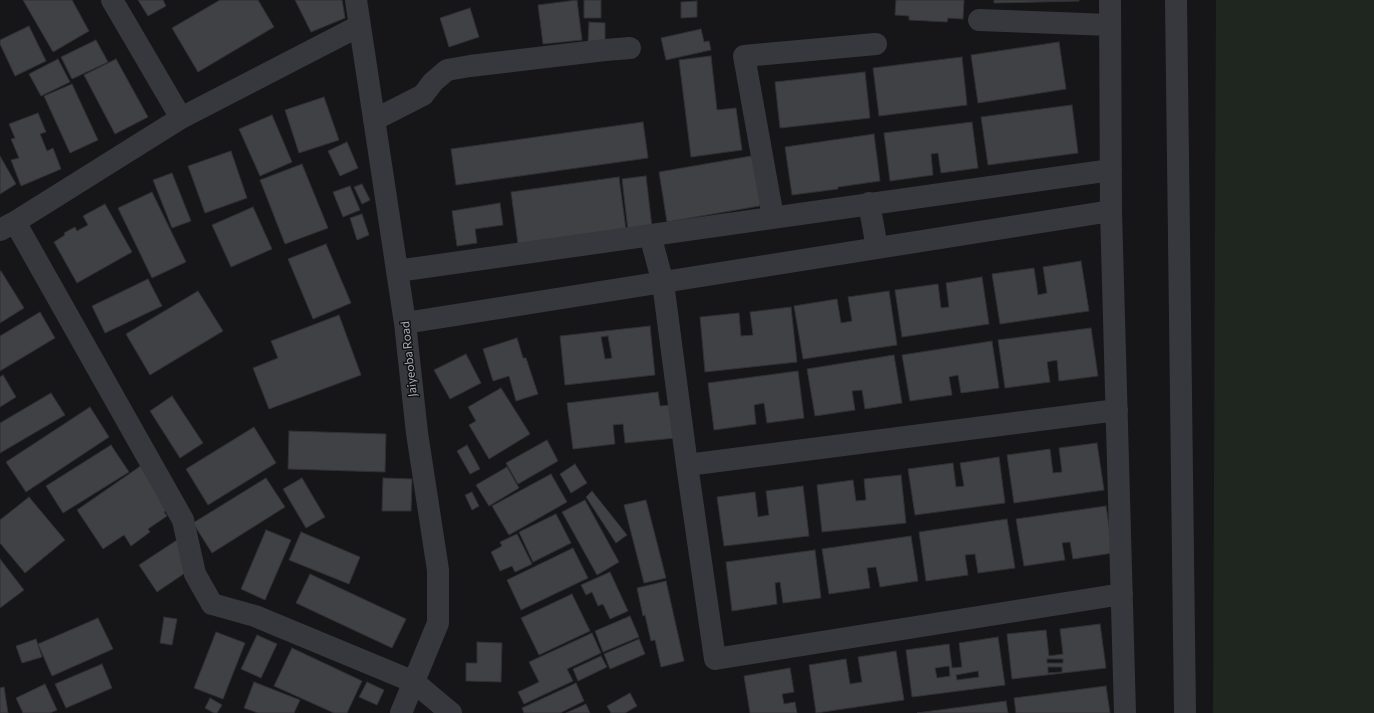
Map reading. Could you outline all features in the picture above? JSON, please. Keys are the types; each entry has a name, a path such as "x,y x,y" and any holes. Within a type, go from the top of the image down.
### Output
{"street":[{"path":"112,0 181,118"},
{"name":"Jaiyeoba Road","path":"356,0 405,323 417,433 438,570 438,623 401,713"},
{"path":"1110,0 1111,211 1125,713"},
{"path":"1176,0 1185,713"},
{"path":"979,20 1110,25"},
{"path":"359,26 181,118 7,226 183,520 195,574 212,604 255,616 414,682 451,713"},
{"path":"773,217 744,56 876,44"},
{"path":"374,120 422,95 433,82 447,70 470,66 630,48"},
{"path":"397,271 869,203 1111,170"},
{"path":"869,203 877,248"},
{"path":"405,323 1111,211"},
{"path":"650,235 664,282 687,465 715,659 1122,594"},
{"path":"687,465 1117,410"}],"shaded area":[{"path":"1216,0 1374,0 1374,713 1213,713"}],"building":[{"path":"23,0 72,0 89,31 53,52"},
{"path":"138,0 163,0 166,6 148,16"},
{"path":"220,0 258,0 274,27 198,72 172,28"},
{"path":"295,0 342,0 345,18 311,32"},
{"path":"577,0 582,40 543,44 538,5"},
{"path":"584,0 601,0 601,18 584,18"},
{"path":"896,0 964,0 963,19 948,18 947,22 909,20 909,16 895,15"},
{"path":"994,0 1079,0 1079,1 994,3"},
{"path":"697,1 697,17 681,18 681,2"},
{"path":"470,8 479,37 449,47 440,18"},
{"path":"589,22 605,23 605,44 588,44"},
{"path":"29,26 46,61 15,76 0,44 0,40"},
{"path":"701,29 704,42 709,41 711,50 666,60 661,38"},
{"path":"96,40 108,62 72,79 61,57"},
{"path":"1059,42 1066,89 978,103 971,55"},
{"path":"711,56 717,110 736,108 742,150 691,157 679,60"},
{"path":"962,57 967,105 879,116 873,68"},
{"path":"58,59 70,82 41,96 29,74"},
{"path":"116,59 148,117 115,134 84,75"},
{"path":"865,72 870,118 780,128 775,82"},
{"path":"72,84 98,140 70,153 44,96"},
{"path":"324,97 339,140 299,153 285,110"},
{"path":"1072,105 1078,153 988,165 981,117"},
{"path":"38,113 46,132 40,134 47,151 53,148 61,169 21,186 11,160 19,158 11,139 15,138 9,124"},
{"path":"272,115 292,162 260,176 239,129"},
{"path":"643,122 648,158 456,185 451,149"},
{"path":"972,122 978,168 941,173 938,153 931,154 933,175 890,181 884,133"},
{"path":"874,134 880,181 838,187 838,189 792,195 785,147"},
{"path":"347,142 358,168 340,176 328,151"},
{"path":"231,151 247,198 205,213 188,166"},
{"path":"757,155 765,205 667,222 659,172"},
{"path":"0,156 16,184 0,194"},
{"path":"302,164 328,228 285,244 260,180"},
{"path":"172,173 191,221 172,228 153,180"},
{"path":"646,176 652,227 628,230 622,179"},
{"path":"619,177 626,230 518,244 511,192"},
{"path":"362,184 370,200 362,204 354,187"},
{"path":"350,186 360,210 343,217 333,192"},
{"path":"152,192 186,262 152,278 118,208"},
{"path":"500,203 503,225 475,229 477,243 457,246 452,211"},
{"path":"105,204 132,252 77,283 54,242 65,235 64,233 75,227 77,231 88,225 83,216"},
{"path":"253,207 272,249 231,267 212,225"},
{"path":"362,214 369,235 357,240 350,218"},
{"path":"326,244 351,303 313,319 288,259"},
{"path":"1081,261 1089,311 1000,324 992,274 1034,268 1038,295 1047,293 1043,267"},
{"path":"1,271 24,308 0,323 0,272"},
{"path":"982,277 989,324 902,337 895,290 938,284 941,308 949,307 946,283"},
{"path":"148,279 162,306 105,333 92,306"},
{"path":"198,291 223,331 150,375 126,334"},
{"path":"889,291 897,345 803,359 794,306 837,299 841,323 852,321 848,297"},
{"path":"791,307 797,362 705,372 700,317 739,313 741,336 753,335 750,312"},
{"path":"40,312 55,338 0,371 0,336"},
{"path":"339,315 361,375 269,409 253,368 278,358 271,341"},
{"path":"650,326 655,375 565,385 560,336","holes":["608,336 612,358 605,359 601,337"]},
{"path":"1091,328 1098,376 1059,381 1057,360 1047,362 1050,382 1005,388 998,340"},
{"path":"517,338 523,358 526,358 538,394 516,401 509,376 493,381 483,349"},
{"path":"992,341 999,388 961,393 958,375 949,377 952,395 910,401 902,355"},
{"path":"466,354 481,383 450,399 434,370"},
{"path":"894,355 902,403 865,409 862,390 852,391 855,410 815,416 807,369"},
{"path":"798,371 804,418 767,423 764,403 754,405 756,424 714,430 708,383"},
{"path":"3,375 16,397 0,407 0,377"},
{"path":"501,388 530,434 489,459 469,425 476,421 468,407"},
{"path":"658,392 660,406 671,405 675,438 625,443 623,424 613,425 615,444 573,449 567,403"},
{"path":"51,393 65,415 0,453 0,423"},
{"path":"172,396 203,443 180,458 150,411"},
{"path":"90,407 109,437 26,492 6,462"},
{"path":"254,427 276,463 208,505 186,469"},
{"path":"289,431 386,434 385,472 288,469"},
{"path":"547,440 558,461 518,484 506,463"},
{"path":"1097,443 1104,490 1014,503 1007,455 1050,449 1053,473 1062,472 1059,448"},
{"path":"111,445 129,472 63,513 46,486"},
{"path":"467,445 480,469 470,474 457,451"},
{"path":"999,457 1005,503 915,515 908,469 953,463 956,487 964,486 960,463"},
{"path":"575,464 587,483 571,493 560,474"},
{"path":"142,465 171,507 164,512 167,516 148,529 150,532 131,546 124,535 103,549 77,510"},
{"path":"507,467 519,488 489,506 476,485"},
{"path":"551,474 567,502 509,535 492,506"},
{"path":"901,475 906,523 822,532 817,485 853,480 856,501 866,500 864,479"},
{"path":"266,478 285,507 212,553 193,523"},
{"path":"302,478 325,517 306,528 283,489"},
{"path":"383,478 412,479 411,511 382,511"},
{"path":"803,486 809,536 724,546 717,497 755,492 758,517 769,515 766,491"},
{"path":"592,491 627,535 616,543 586,497"},
{"path":"472,492 479,506 472,510 465,495"},
{"path":"29,497 65,540 25,573 0,543 0,520"},
{"path":"585,500 619,562 597,575 562,512"},
{"path":"646,500 666,578 644,583 624,505"},
{"path":"1106,506 1113,553 1073,559 1070,542 1062,543 1065,560 1024,566 1016,519"},
{"path":"556,514 571,543 533,562 519,532"},
{"path":"1007,519 1015,568 978,573 975,554 965,555 968,575 926,581 919,532"},
{"path":"266,530 291,540 265,600 241,589"},
{"path":"301,532 360,557 349,584 289,560"},
{"path":"517,534 532,564 515,572 512,566 500,571 491,552 502,546 500,542"},
{"path":"911,536 918,581 880,587 876,567 867,568 870,588 829,594 822,549"},
{"path":"177,540 188,571 157,592 139,565"},
{"path":"573,548 588,578 521,610 507,580"},
{"path":"815,550 821,598 783,603 780,582 775,583 777,604 732,611 726,562"},
{"path":"0,559 24,590 0,608"},
{"path":"610,572 628,611 610,619 603,604 598,606 592,592 586,595 581,585"},
{"path":"310,574 406,619 392,648 296,603"},
{"path":"666,581 684,661 661,667 655,640 651,641 645,615 643,616 637,588"},
{"path":"572,594 590,631 539,655 521,618"},
{"path":"630,616 639,637 603,652 595,631"},
{"path":"164,617 177,619 172,645 160,643"},
{"path":"98,618 113,649 52,676 38,644"},
{"path":"1100,624 1106,668 1012,679 1007,634 1046,630 1049,656 1063,654 1060,629","holes":["1047,659 1063,659 1063,663 1047,663","1048,667 1062,667 1062,672 1048,673"]},
{"path":"216,632 245,643 223,699 194,688"},
{"path":"592,633 601,653 567,669 573,681 524,704 518,692 539,682 529,662"},
{"path":"257,635 277,644 261,678 241,669"},
{"path":"998,637 1005,685 912,697 906,650 949,644 952,668 962,667 959,643","holes":["949,666 950,676 937,678 935,668","978,671 979,677 957,680 956,675"]},
{"path":"36,639 42,657 22,663 16,646"},
{"path":"639,639 645,654 610,669 604,654"},
{"path":"477,642 502,643 501,682 466,681 466,663 477,663"},
{"path":"292,648 362,681 347,713 334,713 274,686"},
{"path":"896,651 904,700 816,713 809,665 846,659 850,684 862,682 858,657"},
{"path":"601,656 607,667 578,681 573,669"},
{"path":"102,664 112,688 66,708 55,684"},
{"path":"790,668 794,692 782,694 784,704 795,702 797,713 750,713 744,676"},
{"path":"254,682 300,700 294,713 258,713 244,708"},
{"path":"367,682 384,690 377,705 359,697"},
{"path":"576,683 584,701 560,713 524,713 522,708"},
{"path":"45,684 57,710 50,713 23,713 16,698"},
{"path":"1106,686 1110,713 1016,713 1014,698"},
{"path":"4,687 8,713 0,713 0,688"},
{"path":"630,693 637,706 625,713 611,713 607,706"},
{"path":"210,698 222,705 217,713 205,708"},
{"path":"1006,701 1008,713 917,713"},
{"path":"586,704 590,713 566,713"}]}
